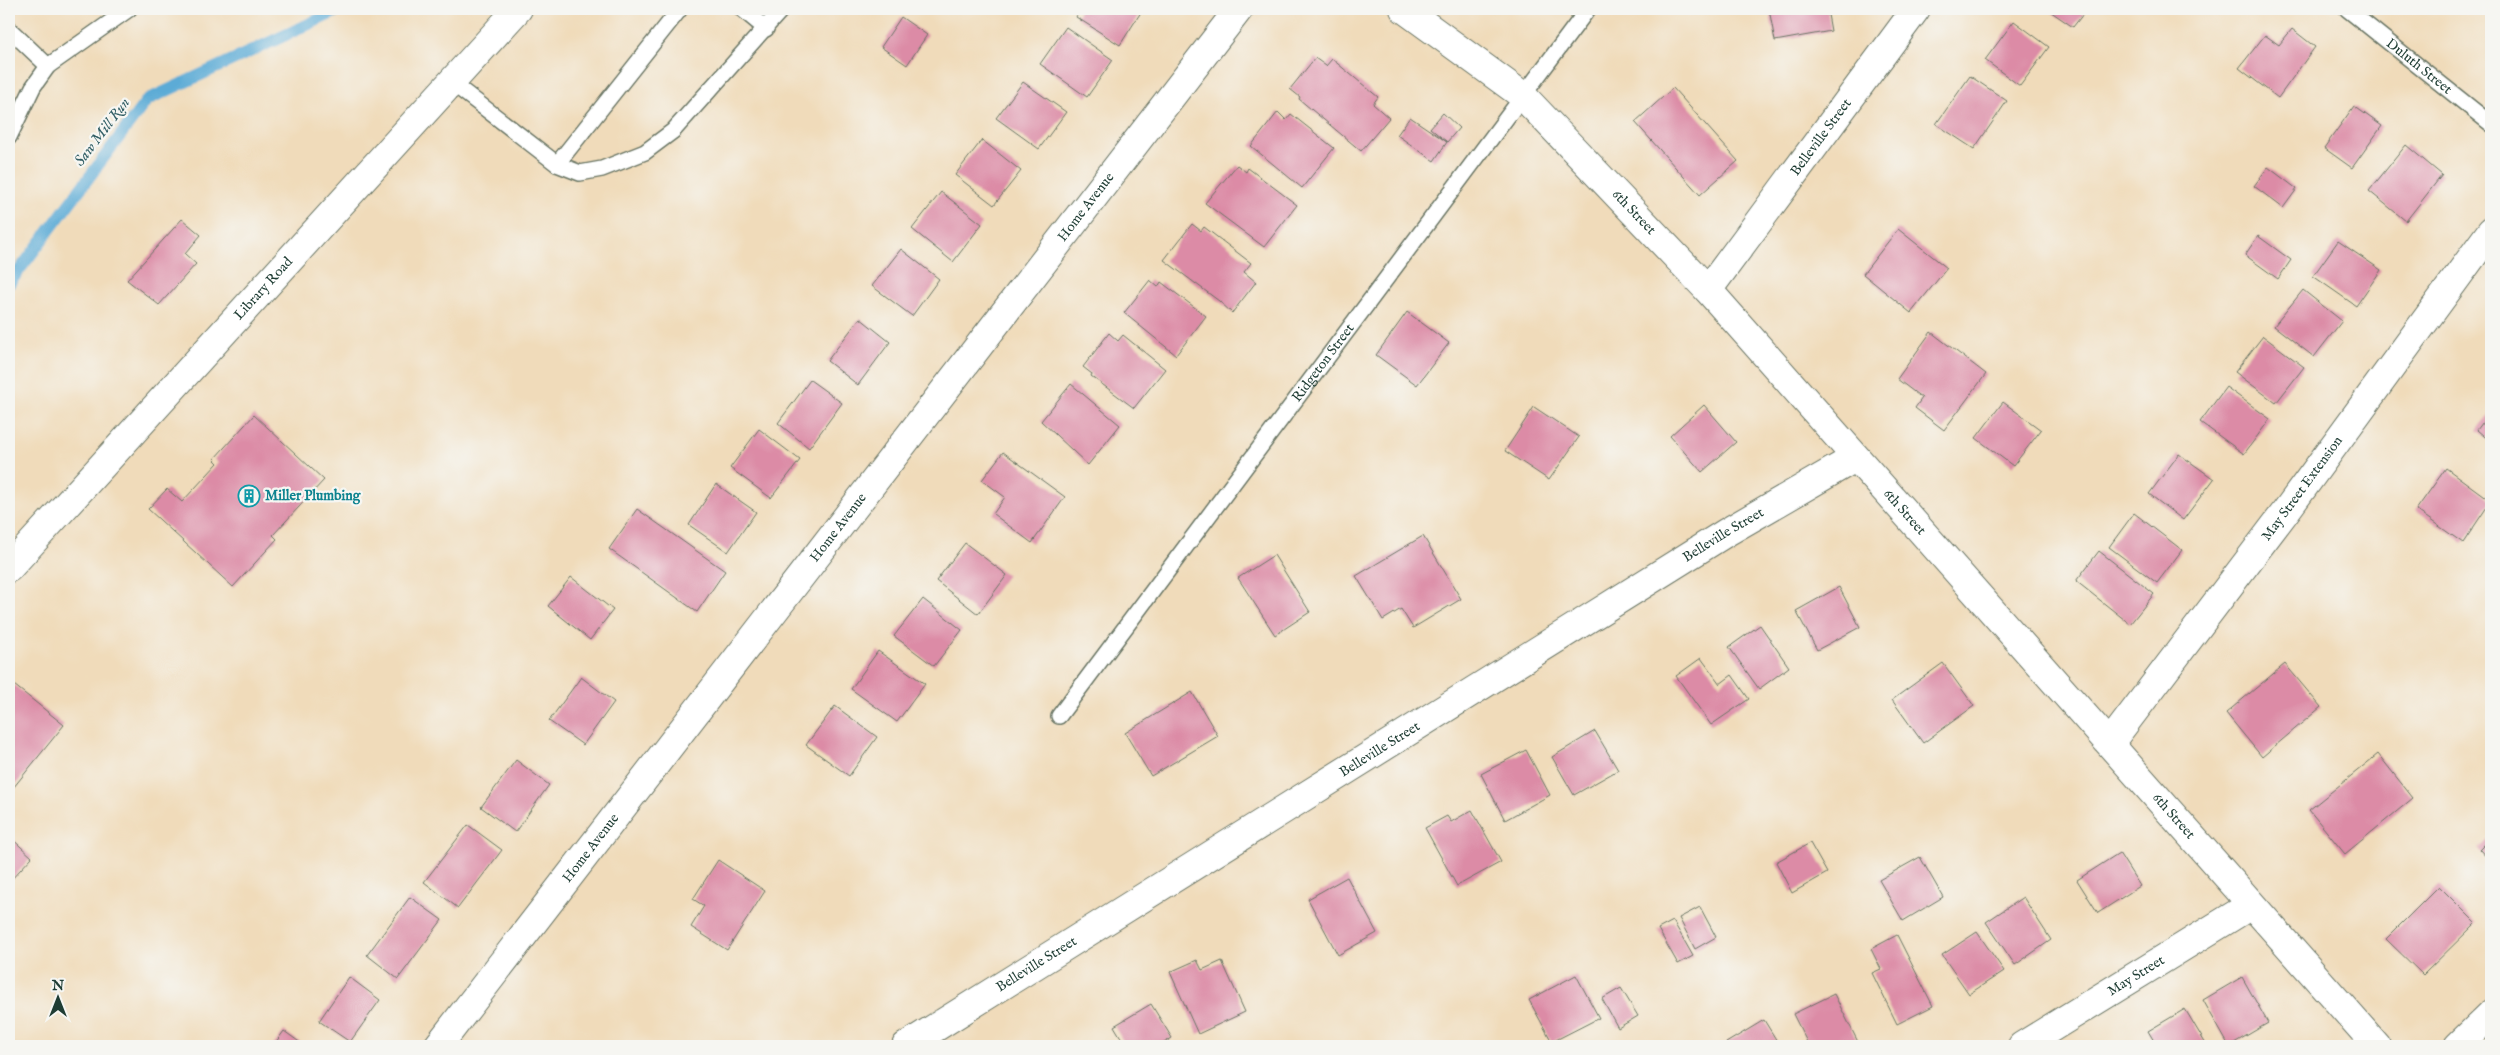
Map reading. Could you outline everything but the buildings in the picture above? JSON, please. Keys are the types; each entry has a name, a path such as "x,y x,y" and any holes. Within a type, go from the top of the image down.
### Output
{"street":[{"name":"Library Road","path":"9,568 518,9"},
{"name":"Home Avenue","path":"438,1046 1239,9"},
{"name":"6th Street","path":"1404,9 1522,95 1708,290 2377,1046"},
{"name":"Belleville Street","path":"1708,290 1916,9"},
{"name":"May Street Extension","path":"2110,743 2286,511 2491,231"},
{"name":"Belleville Street","path":"906,1046 1718,537 1855,458"},
{"name":"May Street","path":"2022,1046 2251,905"},
{"path":"2458,1046 2491,1014"}],"lane":[{"path":"9,137 33,87 48,66 129,9"},
{"path":"557,164 680,9"},
{"path":"742,9 766,29"},
{"path":"451,82 557,164 580,173 602,169 645,152 673,131 782,9"},
{"name":"Ridgeton Street","path":"1059,716 1588,9"},
{"name":"Duluth Street","path":"2347,9 2491,124"},
{"path":"9,29 48,66"}],"waterway":[{"name":"Saw Mill Run","path":"9,284 147,100 341,9"}],"place":[{"name":"Miller Plumbing","path":"249,496"}]}
